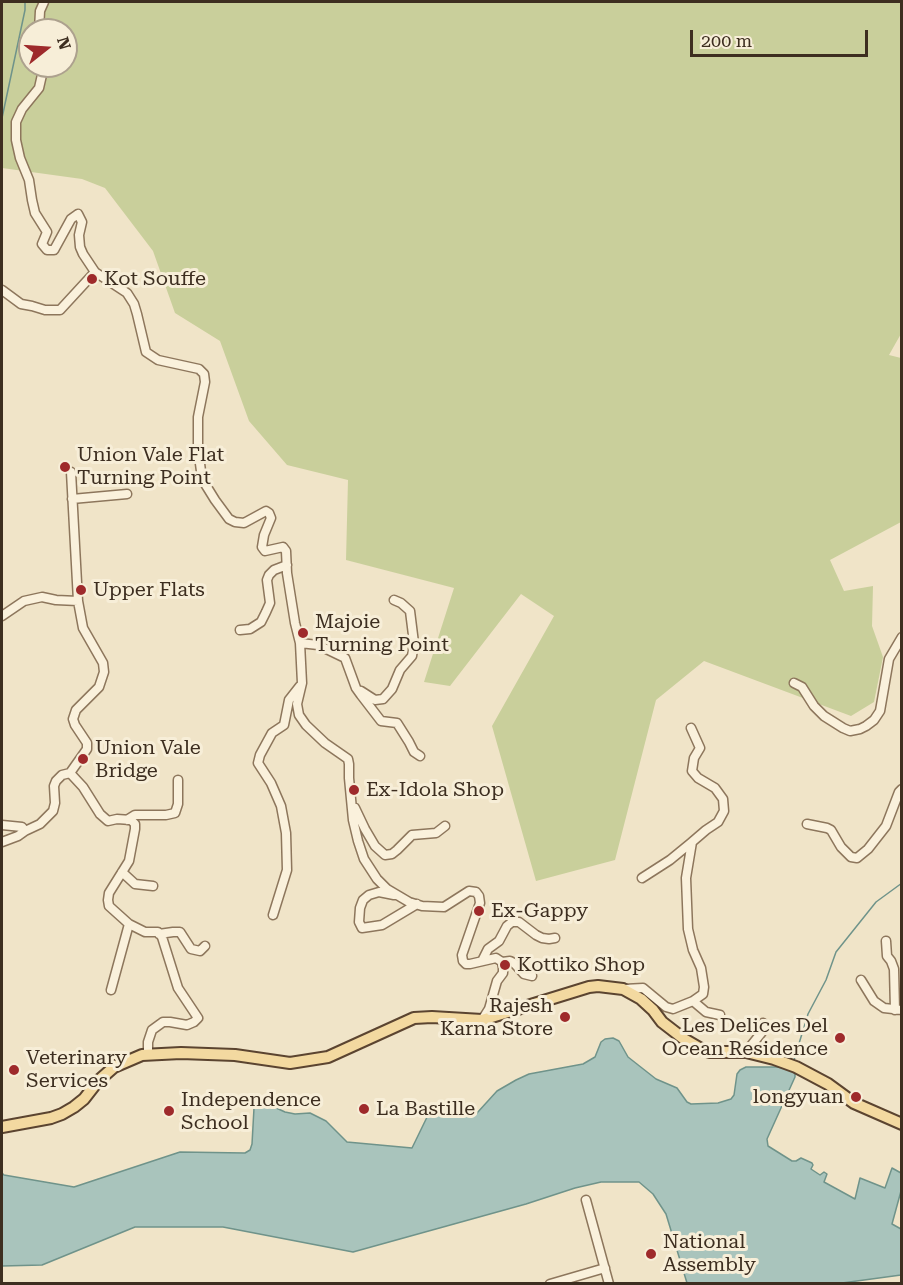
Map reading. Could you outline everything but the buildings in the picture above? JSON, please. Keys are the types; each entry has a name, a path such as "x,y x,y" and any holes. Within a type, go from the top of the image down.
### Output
{"main road":[{"path":"2,1127 62,1114 84,1099 98,1081 114,1067 142,1055 181,1053 235,1055 290,1063 328,1057 414,1018 482,1020 598,986 623,989 641,999 662,1022 697,1047 710,1052 746,1052 792,1066 828,1084 854,1103 900,1120"}],"street":[{"path":"40,18 44,2"},
{"path":"41,78 39,88 22,109 16,122 16,140 29,180 35,213 47,232 42,244 47,250 54,250 71,219 78,214 82,222 79,235 83,254 95,272 128,294 134,304 146,352 158,360 199,369 204,374 205,382 198,417 198,448 202,479 229,519 244,523 266,512 269,513 272,518 264,535 262,547 265,551 283,547 286,551 295,623 300,643 302,683 297,704 299,715 325,743 348,759 353,820 358,841 364,859 377,879 387,889 422,906 444,907 469,891 476,892 479,896 480,903 462,955 463,961 470,964 496,958 502,963 503,973 497,981 489,1009 482,1020"},
{"path":"2,290 21,304 45,310 60,310 95,272"},
{"path":"2,842 40,824 53,811 56,781 62,775 70,773 87,749 87,743 73,719 76,710 99,687 105,672 103,663 83,628 78,601 71,472"},
{"path":"72,500 127,494"},
{"path":"240,630 250,629 261,622 270,603 268,575 274,570 287,566"},
{"path":"2,616 24,601 42,597 78,601"},
{"path":"356,687 375,700 383,699 392,689 400,670 411,656 414,643 410,611 394,600"},
{"path":"794,683 802,687 814,706 824,716 850,731 860,729 874,720 880,711 889,659 902,637"},
{"path":"300,643 318,645 345,658 356,687 381,721 397,723 414,752 420,756"},
{"path":"273,915 287,870 286,833 281,806 271,783 258,764 260,755 272,733 284,724 289,700 302,683"},
{"path":"642,878 670,860 718,822 724,811 723,799 715,788 698,778 692,771 694,758 700,748 691,728"},
{"path":"70,773 83,787 100,814 108,821 131,820 135,824 129,861 109,893 109,906 137,929 144,932 158,932 162,937 178,988 198,1018 187,1025 170,1022 163,1023 152,1030 148,1042 148,1055"},
{"path":"127,820 135,814 175,813 178,804 178,780"},
{"path":"807,824 831,830 851,857 857,858 868,849 886,826 902,789"},
{"path":"352,802 375,846 385,855 392,854 412,835 436,832 445,826"},
{"path":"2,825 22,827 25,831"},
{"path":"623,989 643,988 666,1007 673,1008 693,1002 703,994 701,968 693,950 688,929 686,878 692,842"},
{"path":"122,872 135,884 153,886"},
{"path":"397,895 379,892 363,900 359,922 362,928 382,925 417,904"},
{"path":"482,961 486,952 499,941 507,926 512,922 519,922 536,935 549,939 555,938"},
{"path":"111,990 129,924"},
{"path":"159,934 180,932 191,949 200,951 205,946"},
{"path":"861,980 874,1001 884,1008 898,1010 894,969 887,956 886,941"},
{"path":"502,963 510,961 524,974 532,976"},
{"path":"693,1002 706,1012 720,1015"},
{"path":"746,1052 762,1032 764,1023"},
{"path":"586,1200 609,1284"},
{"path":"550,1284 605,1268"}],"green space":[{"path":"2,2 901,2 902,332 889,355 901,358 901,522 830,560 844,591 873,586 872,626 883,657 874,702 851,716 704,661 656,700 615,860 536,881 492,726 554,616 521,594 450,686 424,682 454,588 346,560 348,480 287,465 249,421 220,341 175,313 153,251 105,188 82,179 2,168"}],"water":[{"path":"613,1038 619,1041 628,1057 656,1079 677,1088 691,1104 718,1103 731,1099 734,1095 737,1074 746,1067 792,1069 795,1077 767,1139 768,1146 792,1161 801,1158 812,1163 811,1169 820,1175 824,1172 827,1174 824,1182 855,1199 860,1178 885,1188 892,1168 901,1173 901,1191 892,1224 901,1229 901,1275 842,1283 687,1283 666,1214 653,1194 639,1182 601,1182 575,1188 526,1204 353,1252 223,1227 135,1227 42,1265 2,1266 2,1173 74,1187 180,1152 245,1153 250,1150 252,1144 254,1108 256,1103 261,1101 285,1112 310,1113 326,1121 347,1142 412,1148 430,1111 477,1113 497,1091 516,1080 529,1074 583,1064 595,1057 601,1042"}],"waterway":[{"path":"2,118 25,2"},
{"path":"794,1060 808,1014 826,980 836,952 876,902 902,883"}],"place":[{"name":"Kot Souffe","path":"92,279"},
{"name":"Union Vale Flat Turning Point","path":"65,467"},
{"name":"Upper Flats","path":"81,590"},
{"name":"Majoie Turning Point","path":"303,633"},
{"name":"Union Vale Bridge","path":"83,759"},
{"name":"Ex-Idola Shop","path":"354,790"},
{"name":"Ex-Gappy","path":"479,911"},
{"name":"Kottiko Shop","path":"505,965"},
{"name":"Rajesh Karna Store","path":"565,1017"},
{"name":"Les Delices Del Ocean Residence","path":"840,1038"},
{"name":"Veterinary Services","path":"14,1070"},
{"name":"longyuan","path":"856,1097"},
{"name":"La Bastille","path":"364,1109"},
{"name":"Independence School","path":"169,1111"},
{"name":"National Assembly","path":"651,1254"}]}
